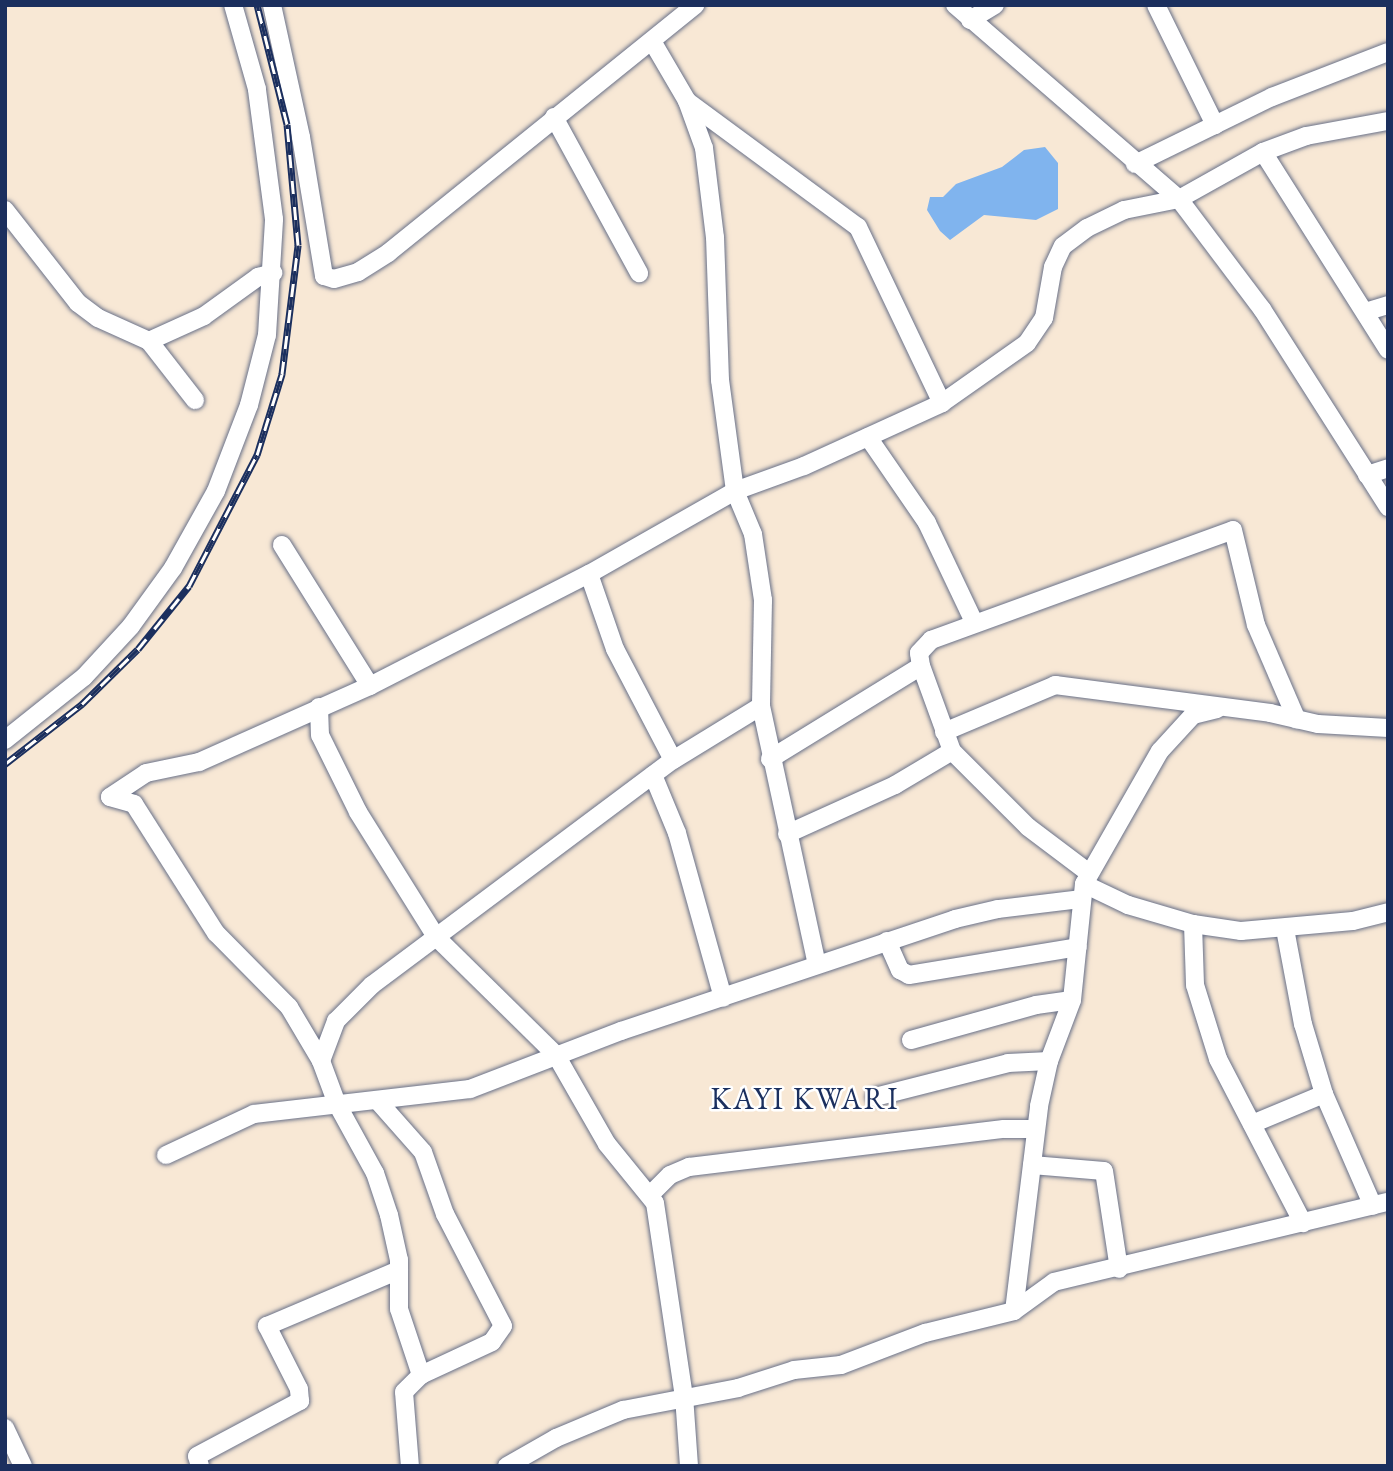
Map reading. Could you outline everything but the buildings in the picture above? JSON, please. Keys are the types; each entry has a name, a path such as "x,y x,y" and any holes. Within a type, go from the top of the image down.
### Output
{"street":[{"path":"5,740 84,677 131,626 173,568 216,491 249,405 267,335 272,273 272,181 257,89 233,5"},
{"path":"272,5 301,137 324,276 334,279 358,272 388,253 695,5"},
{"path":"955,5 1179,200 1262,309 1388,507"},
{"path":"970,20 995,5"},
{"path":"1156,5 1215,125"},
{"path":"652,41 700,128 710,198 720,315 720,380 735,491 758,555 762,600 761,706 770,759 817,964"},
{"path":"1135,164 1215,125 1388,52"},
{"path":"687,101 858,227 942,403"},
{"path":"554,117 639,273"},
{"path":"421,1375 399,1309 399,1270 389,1215 374,1173 337,1104 321,1061 289,1007 241,963 216,933 134,804 110,797 146,773 199,762 370,686 589,574 735,491 942,403 1027,343 1044,318 1053,267 1063,246 1087,228 1124,210 1179,200 1263,152 1306,136 1388,121"},
{"path":"1263,152 1388,349"},
{"path":"5,209 78,303 98,318 149,341 195,400"},
{"path":"149,341 204,316 258,277 272,273"},
{"path":"1365,313 1388,305"},
{"path":"867,437 927,523 974,622"},
{"path":"1367,475 1388,468"},
{"path":"1297,720 1256,625 1233,530 974,622 922,646 921,666 952,751 1085,885 1128,905 1194,924 1241,931 1285,929 1388,912"},
{"path":"282,545 370,686"},
{"path":"589,574 615,649 673,760"},
{"path":"770,759 921,666"},
{"path":"944,732 1055,685 1297,720 1388,728"},
{"path":"321,1061 336,1021 352,1001 673,760 761,706"},
{"path":"319,707 320,735 358,811 436,937 556,1055 607,1144 651,1194 658,1212 684,1396 689,1466"},
{"path":"1014,1311 1036,1129 1049,1061 1072,1000 1085,885 1160,751 1193,715 1217,709"},
{"path":"787,834 895,785 952,751"},
{"path":"653,775 677,833 723,998"},
{"path":"166,1155 254,1114 470,1089 556,1055 817,964 1085,885"},
{"path":"1194,924 1195,985 1203,1020 1217,1059 1303,1223"},
{"path":"507,1466 588,1422 684,1396 738,1388 794,1370 841,1365 925,1333 1014,1311 1054,1282 1119,1269 1380,1204 1324,1094 1303,1024 1285,929"},
{"path":"887,942 900,970 908,975 1078,947"},
{"path":"911,1040 1036,1005 1072,1000"},
{"path":"875,1097 1008,1063 1049,1061"},
{"path":"1252,1124 1324,1094"},
{"path":"377,1100 423,1152 445,1214 503,1326 492,1342 421,1375 404,1392 410,1466"},
{"path":"651,1194 670,1175 689,1167 1004,1129 1036,1129"},
{"path":"1032,1165 1104,1171 1119,1269"},
{"path":"200,1466 197,1456 300,1401 299,1389 267,1326 399,1270"},
{"path":"5,1428 23,1466"}],"water":[{"path":"1045,147 1058,163 1058,209 1036,220 984,215 950,240 940,231 927,210 930,197 943,197 956,184 1002,167 1024,150"}],"railway":[{"path":"5,764 82,704 138,649 189,586 257,455 282,374 298,245 287,124 257,5"}],"district":[{"name":"KAYI KWARI","path":"805,1099"}]}
